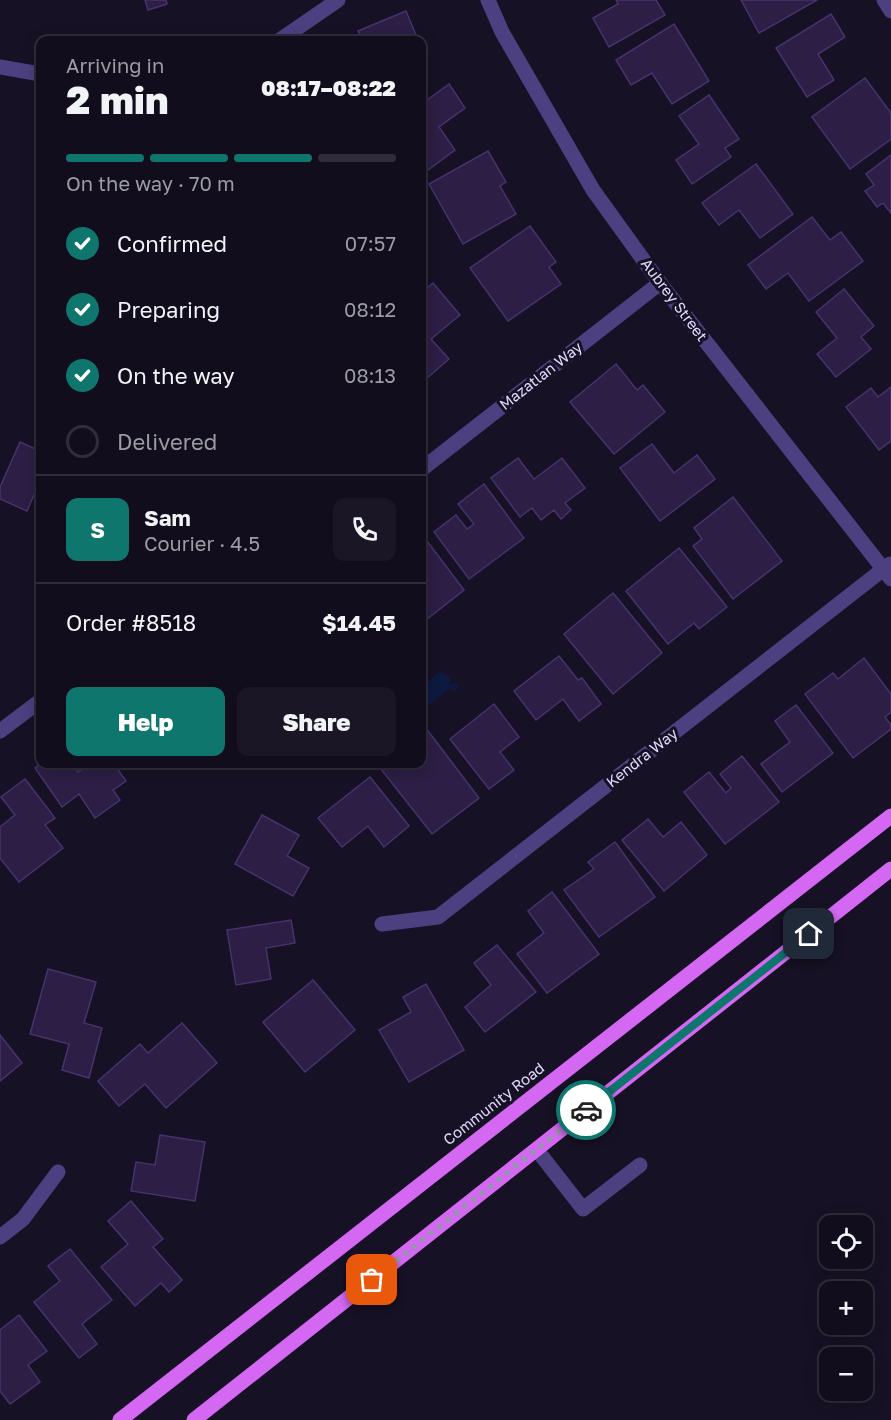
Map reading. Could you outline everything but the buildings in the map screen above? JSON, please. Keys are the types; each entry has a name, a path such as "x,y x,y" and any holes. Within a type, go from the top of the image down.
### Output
{"main road":[{"name":"Community Road","path":"120,1420 891,816"},
{"path":"194,1420 891,869"}],"street":[{"path":"286,36 338,0"},
{"name":"Aubrey Street","path":"488,0 502,32 593,190 660,283 888,570"},
{"path":"884,0 891,11"},
{"path":"0,67 36,73"},
{"name":"Mazatlan Way","path":"426,466 660,283"},
{"name":"Kendra Way","path":"382,924 438,917 888,570"},
{"path":"0,731 36,704"},
{"path":"537,1150 583,1209 640,1165"},
{"path":"0,1237 22,1219 58,1172"}],"water":[{"path":"439,672 449,676 451,680 449,685 458,684 458,688 454,691 450,688 429,705 426,704 426,683"}],"way so far":[{"path":"372,1280 586,1110"}],"route":[{"path":"586,1110 809,934"}]}
